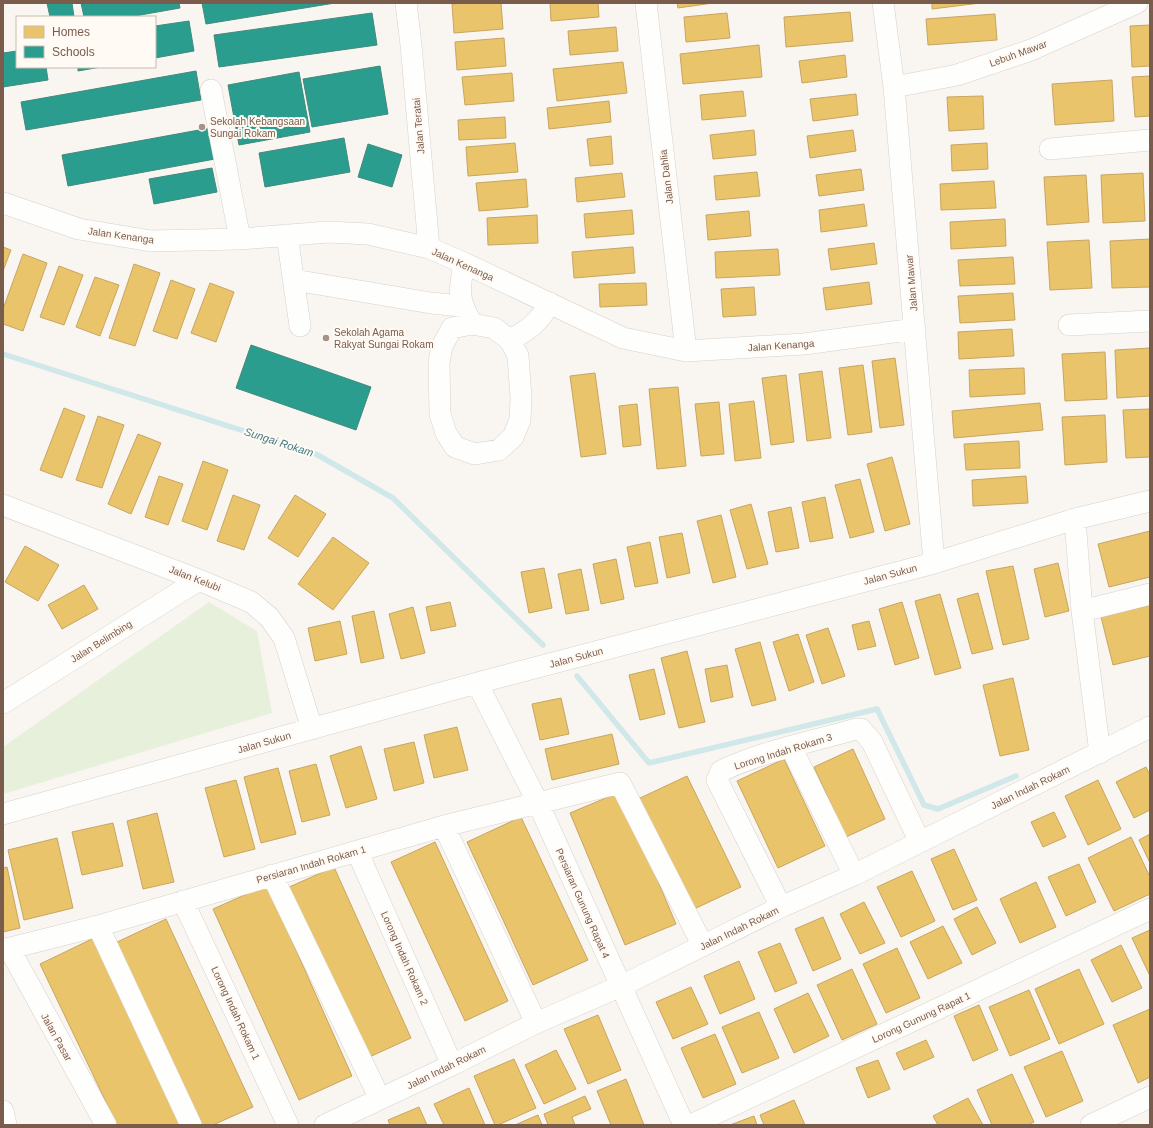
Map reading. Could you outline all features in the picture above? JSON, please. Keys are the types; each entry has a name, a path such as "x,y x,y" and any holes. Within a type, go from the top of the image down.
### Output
{"street":[{"name":"Jalan Teratai","path":"406,3 429,248"},
{"name":"Jalan Dahlia","path":"646,3 686,351"},
{"name":"Jalan Mawar","path":"883,3 894,87 934,563"},
{"name":"Lebuh Mawar","path":"894,87 957,75 1024,53 1099,11 1137,3"},
{"path":"211,90 240,239"},
{"path":"1050,149 1150,140"},
{"name":"Jalan Kenanga","path":"3,203 79,229 151,241 240,239 328,232 368,234 429,248 623,338 686,351 804,344 915,329"},
{"path":"287,235 300,326"},
{"path":"464,263 460,286 467,315"},
{"path":"294,280 431,303 467,315 494,328 510,340 518,356 521,398 520,420 513,437 499,450 475,454 455,446 446,433 440,414 439,363 442,346 452,328 467,315"},
{"path":"510,340 527,331 541,318 550,303"},
{"path":"1069,325 1150,321"},
{"name":"Jalan Sukun","path":"3,814 477,683 934,563 1075,519 1150,501"},
{"name":"Jalan Kelubi","path":"3,505 199,580 250,602 269,617 284,638 312,729"},
{"path":"1075,519 1082,611 1100,753"},
{"name":"Jalan Belimbing","path":"3,703 199,580"},
{"path":"1082,611 1150,594"},
{"name":"Persiaran Gunung Rapat 4","path":"477,683 538,803 684,1125"},
{"name":"Jalan Indah Rokam","path":"325,1125 452,1065 536,1023 621,986 781,907 854,875 1150,727"},
{"name":"Lorong Indah Rokam 3","path":"781,907 717,780 721,771 736,764 791,747 856,729 861,729 872,742 920,842"},
{"path":"791,747 854,875"},
{"name":"Persiaran Indah Rokam 1","path":"6,949 98,926 444,826 620,783 702,946"},
{"path":"444,826 536,1023"},
{"name":"Lorong Indah Rokam 2","path":"357,851 452,1065"},
{"path":"272,875 380,1099"},
{"name":"Lorong Indah Rokam 1","path":"183,901 288,1125"},
{"name":"Lorong Gunung Rapat 1","path":"691,1125 1150,909"},
{"path":"98,926 192,1125"},
{"name":"Jalan Pasar","path":"6,949 106,1125"},
{"path":"1092,1125 1150,1097"},
{"path":"3,1111 6,1125"}],"green space":[{"path":"209,602 257,631 272,713 3,794 3,747"}],"building: Homes":[{"path":"501,3 503,29 454,33 452,4"},
{"path":"550,3 598,3 599,17 551,21"},
{"path":"677,3 713,3 678,8"},
{"path":"932,3 980,3 932,9"},
{"path":"850,12 853,41 786,47 784,17"},
{"path":"727,13 730,38 686,42 684,17"},
{"path":"995,14 997,40 928,45 926,19"},
{"path":"1150,25 1150,66 1132,67 1130,26"},
{"path":"616,27 618,51 570,55 568,31"},
{"path":"504,38 506,66 457,70 455,42"},
{"path":"759,45 762,77 683,84 680,54"},
{"path":"845,55 847,77 802,83 799,61"},
{"path":"623,62 627,93 557,101 553,69"},
{"path":"512,73 514,101 465,105 462,77"},
{"path":"1150,76 1150,116 1135,117 1132,77"},
{"path":"1112,80 1114,121 1055,125 1052,84"},
{"path":"743,91 746,116 702,120 700,95"},
{"path":"856,94 858,115 813,121 810,99"},
{"path":"983,96 984,129 949,131 947,97"},
{"path":"609,101 611,122 549,129 547,108"},
{"path":"505,117 506,138 459,140 458,120"},
{"path":"754,130 756,155 713,159 710,135"},
{"path":"853,130 856,151 810,158 807,136"},
{"path":"611,136 613,164 590,166 587,139"},
{"path":"515,143 518,172 468,176 466,147"},
{"path":"987,143 988,169 952,171 951,145"},
{"path":"861,169 864,190 819,196 816,175"},
{"path":"757,172 760,196 716,200 714,176"},
{"path":"622,173 625,197 577,202 575,178"},
{"path":"1143,173 1145,221 1103,223 1101,175"},
{"path":"1086,175 1089,222 1047,225 1044,177"},
{"path":"526,179 528,207 479,211 476,183"},
{"path":"994,181 996,208 941,210 940,184"},
{"path":"864,204 867,226 821,232 819,210"},
{"path":"632,210 634,234 586,238 584,214"},
{"path":"749,211 751,236 708,240 706,215"},
{"path":"537,215 538,243 488,245 487,218"},
{"path":"1005,219 1006,246 951,249 950,222"},
{"path":"1150,239 1150,287 1112,288 1110,241"},
{"path":"1089,240 1092,288 1050,290 1047,242"},
{"path":"874,243 877,264 831,270 828,249"},
{"path":"3,247 11,250 3,271"},
{"path":"633,247 635,273 574,278 572,252"},
{"path":"778,249 780,275 716,278 715,252"},
{"path":"23,254 47,263 23,331 3,324 3,309"},
{"path":"1013,257 1015,284 960,286 958,260"},
{"path":"134,264 160,273 135,346 109,338"},
{"path":"59,266 83,275 64,325 40,317"},
{"path":"95,277 119,285 100,336 76,327"},
{"path":"171,280 195,289 177,339 153,331"},
{"path":"869,282 872,304 826,310 823,288"},
{"path":"210,283 234,292 216,342 191,333"},
{"path":"646,283 647,305 600,307 599,284"},
{"path":"754,287 756,315 723,317 721,289"},
{"path":"1013,293 1015,320 960,323 958,296"},
{"path":"1012,329 1014,356 959,359 958,332"},
{"path":"1150,348 1150,396 1117,398 1115,350"},
{"path":"1105,352 1107,399 1065,401 1062,354"},
{"path":"895,358 904,425 880,428 872,361"},
{"path":"863,365 872,432 848,435 839,368"},
{"path":"1024,368 1025,394 970,397 969,370"},
{"path":"822,371 831,438 807,441 799,374"},
{"path":"595,373 606,454 581,457 570,376"},
{"path":"786,375 794,442 771,445 762,378"},
{"path":"678,387 686,466 657,469 649,389"},
{"path":"754,401 761,458 735,461 729,404"},
{"path":"719,402 724,454 701,456 695,404"},
{"path":"1040,403 1043,430 954,438 952,411"},
{"path":"637,404 641,445 623,447 619,406"},
{"path":"64,408 85,416 62,478 40,470"},
{"path":"1150,409 1150,457 1126,458 1123,410"},
{"path":"1105,415 1107,462 1065,465 1062,417"},
{"path":"98,416 124,425 102,488 76,480"},
{"path":"138,434 161,443 131,514 108,504"},
{"path":"1019,441 1020,468 966,470 964,444"},
{"path":"892,457 910,524 885,531 867,464"},
{"path":"203,461 228,470 207,530 182,521"},
{"path":"159,476 183,484 168,525 145,517"},
{"path":"1026,476 1028,503 973,506 972,480"},
{"path":"860,479 874,532 850,538 835,485"},
{"path":"233,495 260,505 244,550 217,541"},
{"path":"295,495 326,514 298,557 268,538"},
{"path":"825,497 833,538 810,542 802,502"},
{"path":"751,504 768,564 747,569 730,510"},
{"path":"791,507 799,548 776,552 768,512"},
{"path":"721,515 736,577 713,583 697,521"},
{"path":"1150,531 1150,577 1109,587 1098,544"},
{"path":"682,533 690,573 667,578 659,537"},
{"path":"333,537 369,563 333,610 298,584"},
{"path":"650,542 658,583 635,587 627,547"},
{"path":"25,546 59,565 38,601 5,582"},
{"path":"616,559 624,599 601,604 593,564"},
{"path":"1058,563 1069,611 1045,617 1034,569"},
{"path":"1013,566 1029,639 1003,645 986,571"},
{"path":"544,568 552,608 529,613 521,572"},
{"path":"581,569 589,610 566,614 558,574"},
{"path":"84,585 98,609 62,629 48,605"},
{"path":"978,593 993,649 972,654 957,599"},
{"path":"940,594 961,668 935,675 915,601"},
{"path":"450,602 456,626 431,631 426,607"},
{"path":"902,602 919,658 895,665 879,609"},
{"path":"1150,605 1150,656 1113,665 1101,617"},
{"path":"413,607 425,653 401,659 389,614"},
{"path":"374,611 384,658 361,663 352,616"},
{"path":"340,621 347,654 315,661 308,628"},
{"path":"869,621 876,646 858,650 852,625"},
{"path":"828,628 845,676 822,684 806,635"},
{"path":"798,634 814,682 789,691 773,642"},
{"path":"760,642 776,700 752,706 735,649"},
{"path":"687,651 705,722 679,728 661,658"},
{"path":"727,665 733,697 711,702 705,669"},
{"path":"654,669 665,714 640,720 629,675"},
{"path":"1013,678 1029,750 1000,756 983,685"},
{"path":"561,698 569,734 540,740 532,704"},
{"path":"457,727 468,770 434,778 424,735"},
{"path":"612,734 619,764 552,780 545,749"},
{"path":"414,742 424,783 394,791 384,749"},
{"path":"361,746 377,799 346,808 330,756"},
{"path":"853,749 885,819 846,837 814,767"},
{"path":"784,759 825,846 778,868 737,781"},
{"path":"316,764 330,815 302,822 289,771"},
{"path":"1146,767 1150,775 1150,810 1134,818 1116,782"},
{"path":"278,768 296,834 261,843 244,777"},
{"path":"687,776 741,887 692,910 638,799"},
{"path":"236,780 255,849 224,857 205,788"},
{"path":"1098,780 1121,829 1088,845 1065,796"},
{"path":"620,792 676,924 625,945 570,813"},
{"path":"1054,812 1066,837 1043,847 1031,822"},
{"path":"157,813 174,882 143,889 127,821"},
{"path":"521,817 588,960 533,985 467,842"},
{"path":"113,823 123,866 82,875 72,832"},
{"path":"1150,834 1150,863 1139,840"},
{"path":"1131,837 1150,877 1150,894 1114,911 1088,858"},
{"path":"57,838 73,908 24,920 8,850"},
{"path":"435,842 508,1001 465,1021 391,862"},
{"path":"954,849 977,900 953,910 931,859"},
{"path":"1079,864 1096,902 1066,916 1048,877"},
{"path":"7,867 20,928 3,932 3,868"},
{"path":"334,867 411,1038 365,1059 287,888"},
{"path":"912,871 935,921 901,937 877,887"},
{"path":"1036,882 1056,927 1020,943 1000,899"},
{"path":"267,885 352,1076 299,1100 213,909"},
{"path":"864,902 885,943 860,954 840,914"},
{"path":"977,907 996,943 972,955 954,919"},
{"path":"823,917 841,959 813,971 795,929"},
{"path":"166,919 253,1107 213,1125 199,1125 115,943"},
{"path":"943,926 962,963 928,979 910,942"},
{"path":"1150,930 1150,976 1132,938"},
{"path":"94,938 184,1125 117,1125 40,964"},
{"path":"780,943 797,983 775,992 758,952"},
{"path":"1121,945 1142,988 1112,1002 1091,960"},
{"path":"897,948 920,998 886,1013 863,964"},
{"path":"739,961 755,999 720,1014 704,976"},
{"path":"852,969 877,1024 842,1040 817,985"},
{"path":"1079,969 1104,1024 1059,1044 1035,989"},
{"path":"691,987 708,1024 673,1039 656,1002"},
{"path":"1029,990 1050,1039 1010,1056 989,1007"},
{"path":"808,993 829,1036 794,1053 774,1009"},
{"path":"979,1005 998,1050 973,1061 954,1016"},
{"path":"1150,1009 1150,1077 1138,1083 1113,1025"},
{"path":"759,1012 779,1058 742,1073 722,1027"},
{"path":"598,1015 621,1070 588,1084 564,1029"},
{"path":"715,1034 736,1084 703,1098 681,1048"},
{"path":"926,1040 934,1057 904,1070 896,1053"},
{"path":"556,1050 576,1089 544,1104 525,1065"},
{"path":"1062,1051 1083,1101 1046,1117 1024,1067"},
{"path":"514,1059 536,1108 495,1125 474,1076"},
{"path":"878,1060 890,1089 868,1098 856,1068"},
{"path":"1012,1074 1034,1122 1028,1125 992,1125 977,1090"},
{"path":"626,1079 644,1125 611,1125 597,1091"},
{"path":"469,1088 485,1125 444,1125 434,1104"},
{"path":"585,1096 591,1109 572,1117 575,1125 548,1125 544,1114"},
{"path":"968,1098 983,1125 938,1125 933,1116"},
{"path":"794,1100 805,1125 764,1125 760,1115"},
{"path":"419,1107 427,1125 390,1125 388,1120"},
{"path":"538,1115 542,1125 515,1125"},
{"path":"754,1116 757,1125 730,1125"}],"building: Schools":[{"path":"47,3 72,3 74,16 50,16"},
{"path":"81,3 179,3 180,8 135,16 84,16"},
{"path":"202,3 335,3 206,24"},
{"path":"372,13 377,45 219,67 214,35"},
{"path":"189,21 194,51 156,58 156,26"},
{"path":"16,51 16,68 46,68 48,80 3,87 3,53"},
{"path":"380,66 388,114 312,127 303,79"},
{"path":"78,68 95,68 78,71"},
{"path":"196,71 201,100 26,130 21,102"},
{"path":"299,72 310,132 239,145 228,85"},
{"path":"210,128 215,159 68,186 62,155"},
{"path":"344,138 350,172 265,187 259,153"},
{"path":"368,144 402,155 392,187 358,177"},
{"path":"212,168 217,192 154,204 149,179"},
{"path":"251,345 371,387 356,430 236,388"}],"waterway":[{"name":"Sungai Rokam","path":"3,354 316,454 393,498 543,645"},
{"path":"577,676 649,763 877,709 924,805 938,809 1016,776"}],"place":[{"name":"Sekolah Kebangsaan Sungai Rokam","path":"202,127"},
{"name":"Sekolah Agama Rakyat Sungai Rokam","path":"326,338"}]}
